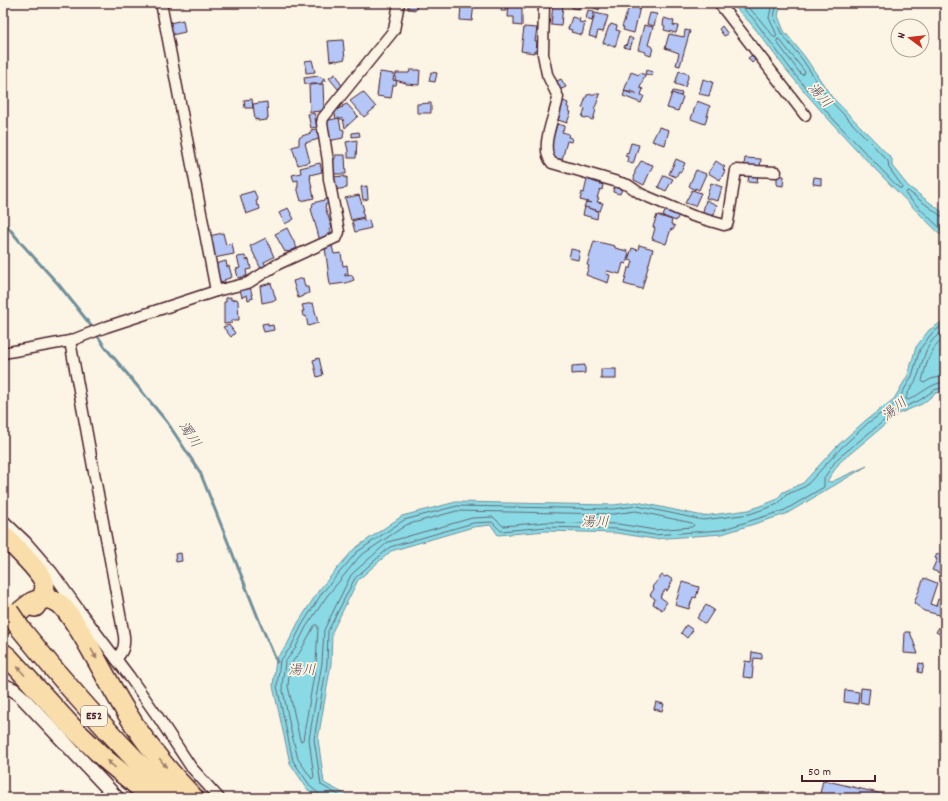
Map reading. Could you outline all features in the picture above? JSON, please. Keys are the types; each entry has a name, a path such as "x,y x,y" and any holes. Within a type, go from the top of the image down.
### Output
{"highway":[{"path":"3,535 36,571 43,581 44,593 36,606 8,620"},
{"path":"41,599 46,598 56,601 65,609 92,651 142,738 176,778 193,794"},
{"name":"E52","path":"8,620 105,729 173,798"},
{"path":"3,653 71,726 105,759 152,798"}],"street":[{"path":"161,3 216,291"},
{"path":"3,353 70,341 106,327 216,291 248,283 278,264 337,237 339,232 329,179 322,123 323,118 394,30 399,3"},
{"path":"544,3 542,54 547,74 558,96 552,117 546,153 552,164 628,185 641,194 693,216 724,225 728,222 736,170 776,172"},
{"path":"719,3 805,115"},
{"path":"70,341 124,636 123,650 116,658"},
{"path":"3,520 26,542 52,572 158,717 180,752 201,780 219,798"},
{"path":"3,685 14,690 23,698 117,798"},
{"path":"193,794 201,780"}],"water":[{"name":"湯川","path":"732,3 781,3 778,16 784,31 805,57 831,96 892,159 892,166 908,186 945,214 945,239 829,120 788,72 753,26"},
{"name":"湯川","path":"942,322 945,322 945,391 936,393 922,404 898,414 840,462 827,481 831,482 867,466 786,514 722,534 654,539 617,533 547,531 498,535 491,525 473,527 391,551 358,580 332,632 331,664 318,739 324,783 352,798 318,798 308,790 290,763 273,686 276,659 287,645 298,623 319,590 354,549 402,516 456,502 613,505 637,502 703,516 749,510 776,500 783,492 803,483 837,446 866,420 894,399 908,375 916,347 929,330"}],"building":[{"path":"408,3 417,3 416,10 408,9"},
{"path":"461,3 474,3 472,21 460,20"},
{"path":"509,3 526,3 525,9 522,8 522,26 514,25 514,17 508,17"},
{"path":"591,3 601,3 599,10 590,6"},
{"path":"502,4 506,4 506,11 501,11"},
{"path":"553,4 563,5 561,26 551,25"},
{"path":"630,4 640,7 634,33 623,30 624,27 622,27"},
{"path":"572,5 580,5 579,9 572,8"},
{"path":"588,10 594,11 592,21 586,19"},
{"path":"595,13 608,16 603,32 598,31 596,38 589,36"},
{"path":"650,13 657,14 654,26 647,24"},
{"path":"572,17 580,19 579,22 585,23 582,35 571,32 572,30 568,29"},
{"path":"664,18 674,21 673,25 678,26 676,33 664,30"},
{"path":"183,20 185,32 172,35 170,23"},
{"path":"611,24 617,26 616,30 620,31 615,47 603,43"},
{"path":"644,25 653,27 648,45 653,47 651,56 645,54 646,52 638,50"},
{"path":"722,26 728,34 724,36 719,29"},
{"path":"524,27 537,28 535,41 537,41 536,52 534,51 534,53 521,51"},
{"path":"685,30 690,31 680,66 676,65 679,53 665,48 669,34 684,37"},
{"path":"629,37 633,39 630,49 624,47 625,45 626,46"},
{"path":"343,40 345,59 330,61 328,41"},
{"path":"752,55 755,60 752,63 748,58"},
{"path":"312,60 315,72 306,73 305,61"},
{"path":"410,70 420,70 419,85 406,84 395,80 396,73 409,73"},
{"path":"646,70 653,72 652,76 645,74"},
{"path":"679,71 689,74 685,87 675,84"},
{"path":"380,72 394,74 393,80 397,81 396,85 393,85 391,98 377,96"},
{"path":"431,72 437,73 435,82 429,81"},
{"path":"631,72 639,75 640,73 645,75 640,88 643,89 641,95 644,96 641,103 623,96","holes":["630,91 636,93 636,95 630,93"]},
{"path":"335,74 342,86 338,89 329,78"},
{"path":"318,76 325,79 325,81 322,81 322,84 305,84 304,78"},
{"path":"561,79 566,87 559,90 555,82"},
{"path":"703,79 713,82 709,96 699,94"},
{"path":"323,84 324,109 322,111 310,112 309,85"},
{"path":"673,91 682,93 681,96 672,94"},
{"path":"363,92 376,107 364,117 350,101"},
{"path":"672,93 683,97 678,111 667,108"},
{"path":"600,94 594,109 596,110 593,120 582,117 585,109 582,108 587,95"},
{"path":"252,99 253,108 245,108 244,100"},
{"path":"561,100 568,103 567,107 570,108 569,111 571,112 567,123 555,119"},
{"path":"697,101 710,106 705,124 691,119"},
{"path":"267,102 267,120 255,120 253,104"},
{"path":"431,103 431,113 417,113 417,104"},
{"path":"347,104 358,116 345,128 343,119 336,119 334,110"},
{"path":"314,113 317,127 311,128 308,114"},
{"path":"339,118 341,129 344,130 343,138 328,141 325,121"},
{"path":"557,124 565,126 562,132 569,134 568,137 572,138 571,142 567,141 562,160 560,159 559,163 552,157 551,154 552,141"},
{"path":"659,127 669,130 665,145 652,141"},
{"path":"317,129 319,139 305,143 310,162 298,165 292,147 299,145 299,138 311,133 311,130"},
{"path":"359,132 360,136 352,137 352,133"},
{"path":"357,140 356,158 348,158 346,142"},
{"path":"631,143 639,145 633,164 627,162 628,157 625,156 627,152 628,153"},
{"path":"335,155 345,155 346,174 331,174 331,159 335,159"},
{"path":"745,158 761,159 760,168 744,166"},
{"path":"676,159 685,163 681,172 679,171 676,177 669,174"},
{"path":"641,161 653,165 644,185 634,180 635,171"},
{"path":"716,161 725,167 723,169 725,171 720,180 708,173"},
{"path":"320,163 322,172 310,175 314,198 301,201 297,187 298,180 294,181 292,175 301,173 300,168"},
{"path":"696,170 706,174 699,190 695,188 695,190 689,186"},
{"path":"749,173 758,174 757,183 748,182"},
{"path":"664,175 673,179 666,191 658,187"},
{"path":"777,175 784,176 783,186 777,185"},
{"path":"345,176 345,178 347,177 347,188 333,190 332,177"},
{"path":"814,177 821,178 821,185 813,184"},
{"path":"587,179 603,185 597,198 599,198 597,202 603,203 600,211 584,207 586,202 592,203 580,200 582,192 584,193"},
{"path":"711,183 722,187 718,201 706,198"},
{"path":"367,186 368,199 363,200 361,187"},
{"path":"614,187 622,189 620,194 613,192"},
{"path":"692,190 701,193 695,206 685,203"},
{"path":"254,191 258,200 256,201 260,209 246,214 240,195"},
{"path":"359,195 364,210 362,211 364,217 351,220 345,198"},
{"path":"328,199 329,204 326,204 325,207 332,228 330,229 332,235 320,241 311,209 313,203"},
{"path":"706,200 717,205 713,217 702,215"},
{"path":"585,207 598,211 597,219 583,215"},
{"path":"288,208 294,219 285,224 279,213"},
{"path":"666,209 679,215 676,221 663,216"},
{"path":"657,215 672,220 671,224 675,226 673,230 671,229 666,244 652,239 655,228 653,227"},
{"path":"364,218 364,221 369,220 371,228 355,232 352,221"},
{"path":"287,228 297,248 285,252 275,234"},
{"path":"223,233 226,245 232,243 234,254 214,258 209,236"},
{"path":"266,238 274,257 264,262 266,266 261,269 250,246"},
{"path":"594,241 615,246 615,248 627,251 629,253 626,264 623,263 620,274 607,271 606,274 610,275 608,283 586,275 589,266 587,265"},
{"path":"639,245 653,249 642,289 624,284 628,268 631,268 633,261 628,260 632,248 638,250"},
{"path":"332,246 334,254 341,253 343,266 347,265 348,274 345,274 345,276 352,275 354,280 346,283 330,285 325,247"},
{"path":"571,249 580,251 578,260 569,258"},
{"path":"245,256 246,260 249,259 251,269 246,270 247,276 238,278 236,269 240,268 237,257"},
{"path":"226,261 232,277 224,280 225,282 219,283 215,264"},
{"path":"303,278 305,287 308,287 309,293 298,298 293,281"},
{"path":"271,283 276,300 262,303 260,286"},
{"path":"250,287 253,298 248,300 247,295 242,297 240,290"},
{"path":"231,297 231,300 237,299 238,301 239,320 232,320 232,323 224,324 224,302 226,302 226,298"},
{"path":"313,303 318,323 308,326 306,316 303,316 302,311 304,311 302,305"},
{"path":"268,323 268,326 273,325 274,330 264,332 262,324"},
{"path":"229,325 235,333 231,337 223,327"},
{"path":"319,358 323,375 317,377 313,360"},
{"path":"585,365 585,373 572,374 572,366"},
{"path":"601,369 616,369 616,379 601,379"},
{"path":"181,553 182,561 176,562 175,554"},
{"path":"937,554 945,556 945,567 942,574 932,570 937,559 935,558"},
{"path":"662,575 673,580 667,591 665,590 660,597 667,602 662,610 653,604 655,599 650,595 654,589 652,587"},
{"path":"924,578 937,583 930,604 936,606 938,599 945,601 945,611 940,615 924,611 914,603"},
{"path":"682,582 699,587 696,598 693,597 689,609 675,605"},
{"path":"706,605 714,610 705,624 697,618"},
{"path":"943,621 945,622 945,637 936,632"},
{"path":"686,625 693,630 687,638 681,633"},
{"path":"905,632 910,632 918,654 904,653"},
{"path":"752,652 762,654 762,659 754,658 752,678 743,677 745,661 751,662"},
{"path":"919,663 924,664 922,673 918,672"},
{"path":"861,688 870,689 868,704 860,702"},
{"path":"845,690 859,692 858,704 844,702"},
{"path":"656,702 664,704 662,711 654,709"},
{"path":"823,780 891,796 890,798 819,798"}],"waterway":[{"name":"濁川","path":"3,221 59,285 89,323 105,347 167,422 200,472 277,662"}]}
